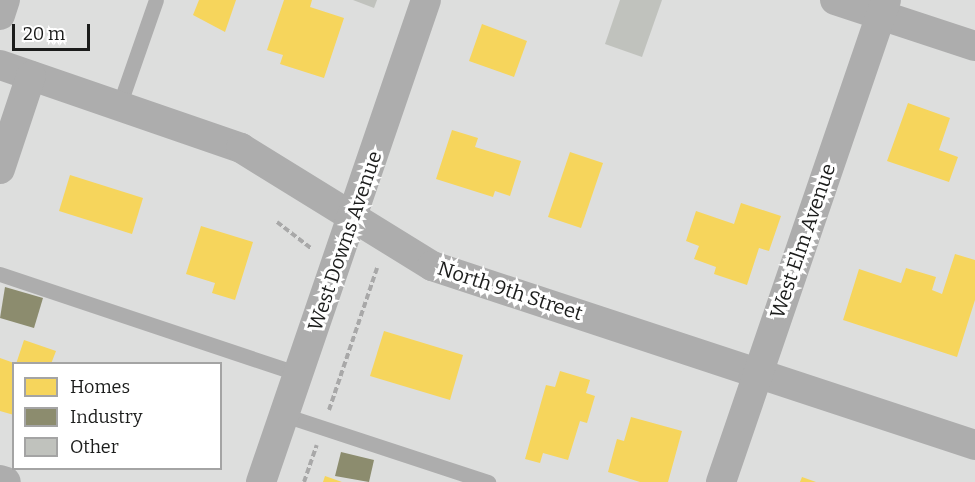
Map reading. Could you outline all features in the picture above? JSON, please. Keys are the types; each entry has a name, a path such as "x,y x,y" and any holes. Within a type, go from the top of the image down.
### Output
{"street":[{"path":"0,15 5,0"},
{"name":"West Downs Avenue","path":"261,482 355,215 426,0"},
{"path":"835,0 884,7 975,46"},
{"name":"West Elm Avenue","path":"721,482 884,7"},
{"name":"North 9th Street","path":"0,65 241,148 355,215 432,266 758,371 975,445"},
{"path":"0,169 31,76"},
{"path":"0,480 6,482"}],"lane":[{"path":"119,106 156,0"},
{"path":"0,274 299,374"},
{"path":"284,416 488,482"}],"path":[{"path":"277,222 316,253"},
{"path":"304,482 377,268"}],"building: Homes":[{"path":"199,0 236,0 225,32 193,15"},
{"path":"284,0 312,0 310,7 344,18 324,78 280,64 283,55 267,50"},
{"path":"482,24 527,41 514,77 469,61"},
{"path":"908,103 950,118 939,150 958,157 949,182 887,161"},
{"path":"452,130 478,138 475,147 521,161 510,196 495,191 493,197 436,179"},
{"path":"570,152 603,163 581,228 548,217"},
{"path":"70,175 143,198 132,234 59,211"},
{"path":"741,203 781,216 769,251 759,248 747,285 714,274 716,267 694,259 699,246 686,241 696,211 734,224"},
{"path":"201,226 253,242 235,300 212,293 215,283 186,274"},
{"path":"955,254 975,260 975,300 957,357 843,320 859,269 901,283 906,268 936,277 932,290 942,294"},
{"path":"384,331 463,355 450,400 370,376"},
{"path":"24,340 56,351 52,362 17,362"},
{"path":"0,358 12,362 12,414 0,411"},
{"path":"560,371 590,380 586,393 595,396 587,423 580,421 568,460 543,453 540,463 525,459 546,385 555,387"},
{"path":"631,417 682,431 668,482 640,482 608,472 617,439 624,441"},
{"path":"325,476 342,482 323,482"},
{"path":"802,477 816,482 800,482"}],"building: Industry":[{"path":"5,287 43,298 34,328 0,318"},
{"path":"341,452 374,460 369,482 335,476"}],"building: Other":[{"path":"353,0 377,0 374,8"},
{"path":"620,0 662,0 642,57 605,44"}]}
